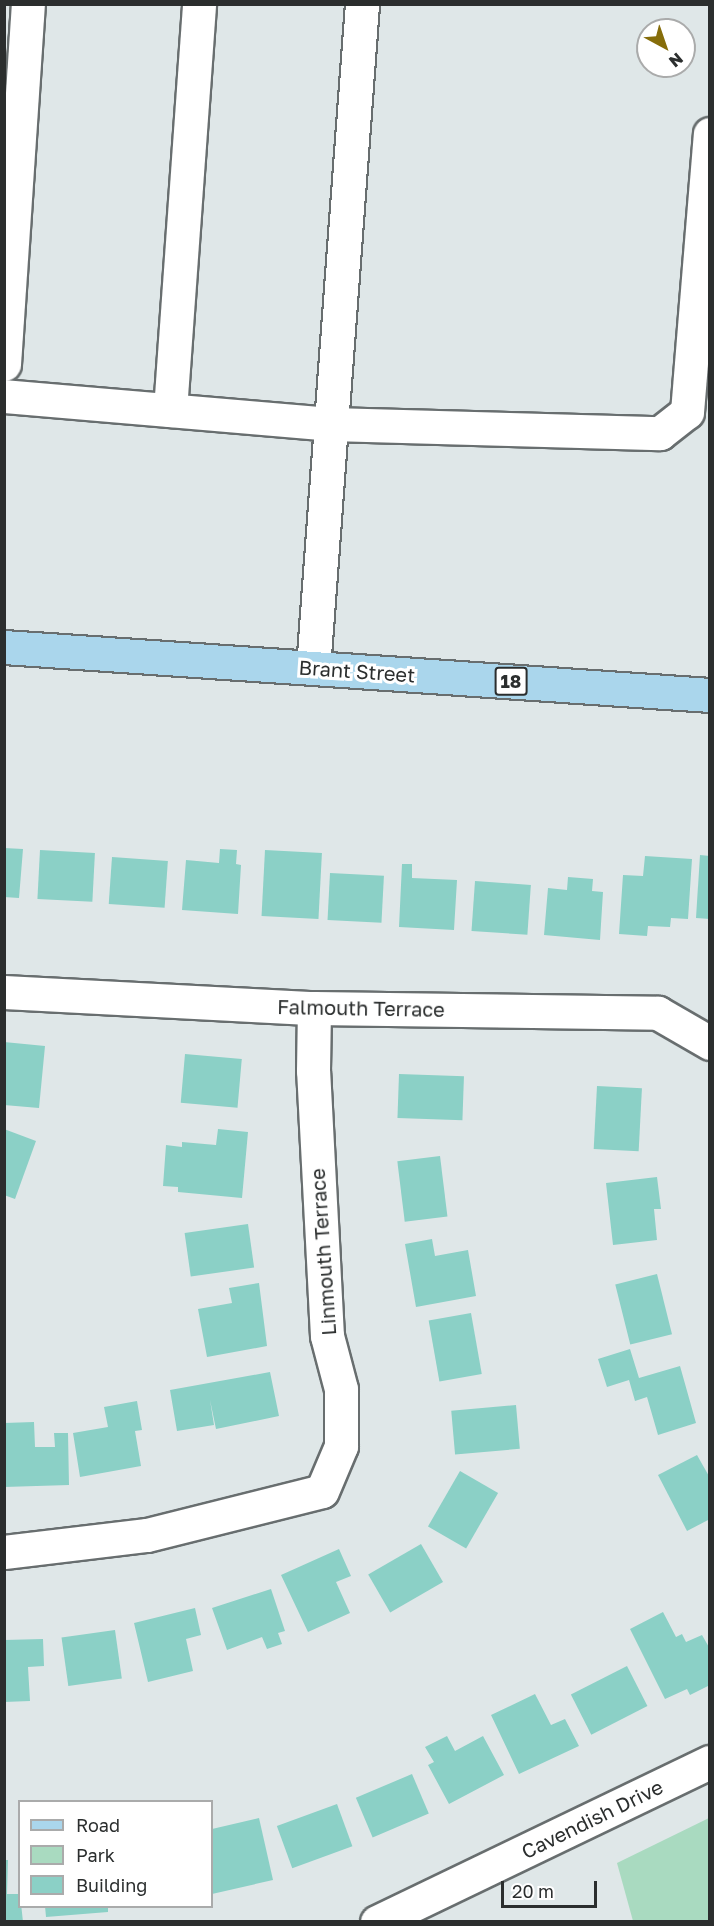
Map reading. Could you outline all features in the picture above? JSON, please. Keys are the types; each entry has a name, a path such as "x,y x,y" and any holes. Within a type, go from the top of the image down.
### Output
{"main road":[{"name":"Brant Street","path":"4,647 710,694"}],"street":[{"path":"4,364 28,4"},
{"path":"170,410 199,4"},
{"path":"313,668 362,4"},
{"path":"4,396 331,424 613,434 660,433 687,412 710,134"},
{"name":"Falmouth Terrace","path":"4,992 314,1008 657,1013 710,1043"},
{"name":"Linmouth Terrace","path":"4,1552 147,1535 322,1491 341,1446 341,1389 325,1314 313,1071 314,1008"},
{"name":"Cavendish Drive","path":"384,1921 710,1762"}],"green space":[{"path":"709,1818 709,1921 633,1921 617,1863"}],"building":[{"path":"4,848 23,849 19,898 4,897"},
{"path":"220,849 237,850 236,864 241,865 238,914 182,910 186,860 219,863"},
{"path":"40,850 95,853 92,902 37,899"},
{"path":"265,850 322,853 318,919 262,916"},
{"path":"700,855 710,856 710,919 696,918"},
{"path":"645,856 692,859 688,919 671,918 670,927 648,926 647,936 619,934 623,875 643,876"},
{"path":"112,857 168,861 165,908 109,904"},
{"path":"402,864 412,864 412,878 457,880 454,930 399,927"},
{"path":"330,873 384,876 381,923 328,920"},
{"path":"568,877 593,879 592,891 603,892 600,940 544,935 548,888 567,890"},
{"path":"475,881 531,885 527,935 472,931"},
{"path":"4,1042 45,1046 39,1108 4,1105"},
{"path":"185,1054 242,1059 238,1108 181,1103"},
{"path":"399,1074 464,1076 462,1120 397,1118"},
{"path":"597,1086 642,1088 639,1151 594,1149"},
{"path":"4,1129 36,1141 15,1199 4,1195"},
{"path":"218,1129 248,1132 242,1198 178,1192 178,1187 163,1186 166,1145 182,1147 182,1142 216,1145"},
{"path":"440,1156 447,1217 405,1222 397,1161"},
{"path":"657,1177 661,1209 654,1209 657,1240 613,1245 606,1183"},
{"path":"248,1224 254,1268 191,1276 185,1233"},
{"path":"432,1239 435,1256 468,1250 476,1296 416,1307 405,1244"},
{"path":"657,1274 672,1334 630,1345 615,1284"},
{"path":"259,1283 267,1346 207,1357 198,1309 232,1303 229,1288"},
{"path":"471,1313 482,1374 439,1382 429,1320"},
{"path":"630,1349 639,1378 680,1366 696,1423 658,1435 647,1397 635,1401 629,1380 607,1387 598,1359"},
{"path":"270,1372 279,1416 216,1429 210,1400 214,1425 177,1431 170,1390"},
{"path":"137,1401 142,1430 135,1431 141,1466 80,1477 73,1433 108,1427 104,1407"},
{"path":"516,1405 520,1449 455,1454 451,1411"},
{"path":"34,1422 35,1447 55,1447 54,1433 68,1433 69,1485 4,1487 4,1423"},
{"path":"697,1455 710,1478 710,1519 687,1531 658,1475"},
{"path":"460,1471 498,1493 466,1548 428,1526"},
{"path":"421,1544 443,1582 390,1613 368,1575"},
{"path":"339,1549 351,1576 336,1582 350,1613 308,1632 281,1575"},
{"path":"271,1589 285,1631 278,1633 282,1644 267,1649 262,1637 227,1650 212,1608"},
{"path":"195,1608 201,1635 186,1639 193,1671 148,1682 134,1623"},
{"path":"663,1612 676,1637 682,1634 686,1642 702,1635 710,1649 710,1685 690,1695 687,1689 665,1699 630,1629"},
{"path":"115,1630 122,1679 68,1686 62,1638"},
{"path":"43,1639 44,1666 28,1667 30,1701 4,1702 4,1640"},
{"path":"627,1666 647,1706 591,1735 571,1695"},
{"path":"535,1694 551,1725 565,1719 579,1746 519,1774 491,1715"},
{"path":"447,1736 455,1751 483,1736 504,1775 449,1804 428,1765 434,1762 425,1747"},
{"path":"412,1774 429,1814 373,1837 356,1798"},
{"path":"337,1804 352,1846 292,1868 277,1826"},
{"path":"259,1818 273,1880 213,1894 213,1829"},
{"path":"4,1860 8,1860 7,1894 18,1894 18,1908 22,1908 23,1922 4,1921"},
{"path":"45,1908 108,1908 108,1912 46,1917"}]}
